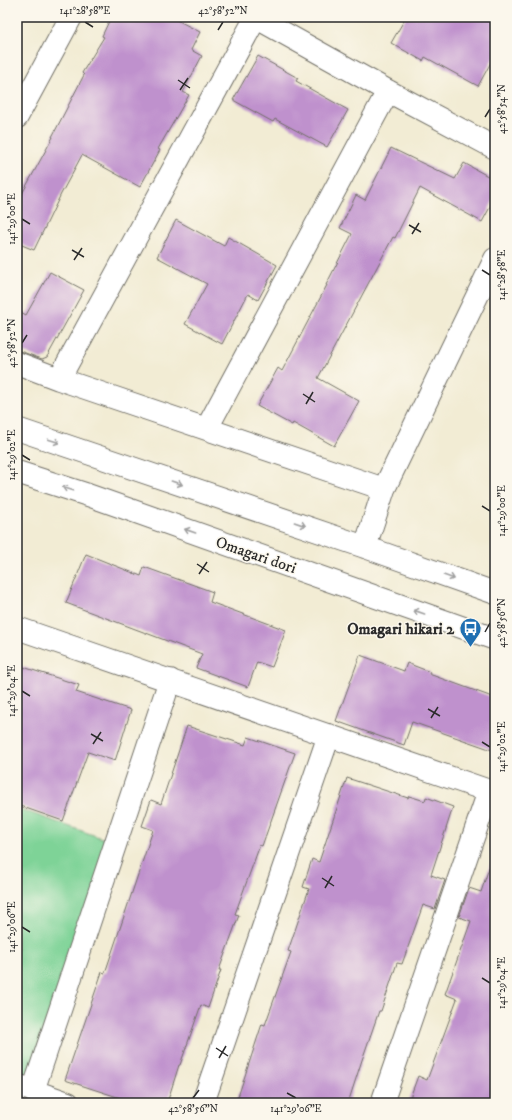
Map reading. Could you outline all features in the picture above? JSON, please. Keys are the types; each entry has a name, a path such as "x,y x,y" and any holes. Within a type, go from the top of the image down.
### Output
{"street":[{"path":"17,117 71,17"},
{"path":"59,379 256,17 388,91 495,148"},
{"path":"207,428 388,91"},
{"path":"366,547 384,489 495,259"},
{"path":"17,363 59,379 384,489"},
{"path":"17,429 366,547 495,593"},
{"name":"Omagari dori","path":"17,472 88,495 495,639"},
{"path":"17,628 492,792 382,1103"},
{"path":"68,1103 25,1088 170,680"},
{"path":"203,1103 329,735"}],"green space":[{"path":"17,808 116,843 33,1091 17,1085"}],"building":[{"path":"111,17 171,17 200,32 191,50 202,56 183,92 189,95 158,149 160,150 140,187 82,155 34,250 17,243 17,203 53,137 84,75 82,73 104,37 102,36"},
{"path":"406,17 495,17 495,55 478,86 425,57 423,61 391,43"},
{"path":"258,56 298,78 296,81 348,110 327,147 275,119 273,122 233,100"},
{"path":"391,148 455,179 464,163 495,180 495,198 482,222 420,188 395,238 393,237 318,378 359,401 334,446 293,423 292,425 257,406 278,368 282,371 352,234 340,228 356,195 365,200"},
{"path":"176,220 224,246 228,237 277,265 258,300 248,294 222,344 185,324 207,284 157,257"},
{"path":"50,272 84,290 47,357 42,359 17,350 17,310 26,315"},
{"path":"86,554 141,576 144,567 213,592 210,602 286,630 272,667 257,662 248,687 196,668 202,654 66,603"},
{"path":"360,655 404,671 407,663 430,672 429,674 495,698 495,751 412,722 404,745 336,721"},
{"path":"17,665 79,685 76,692 131,710 115,761 88,752 63,821 17,805"},
{"path":"187,726 245,745 248,737 295,753 262,846 260,845 235,914 239,915 219,970 221,970 208,1008 201,1005 167,1103 136,1103 65,1080 102,972 105,973 153,830 142,826 151,800 161,804"},
{"path":"347,778 408,798 409,796 425,801 426,797 453,807 431,875 445,880 435,909 423,905 402,964 397,963 348,1103 236,1103 262,1024 265,1025 291,952 288,951 309,889 303,887 312,859 319,862"},
{"path":"491,862 495,862 495,1103 408,1103 418,1076 427,1080 457,999 445,994 471,921 459,917 469,888 481,892"}],"place":[{"name":"Omagari hikari 2","path":"470,648"}]}
